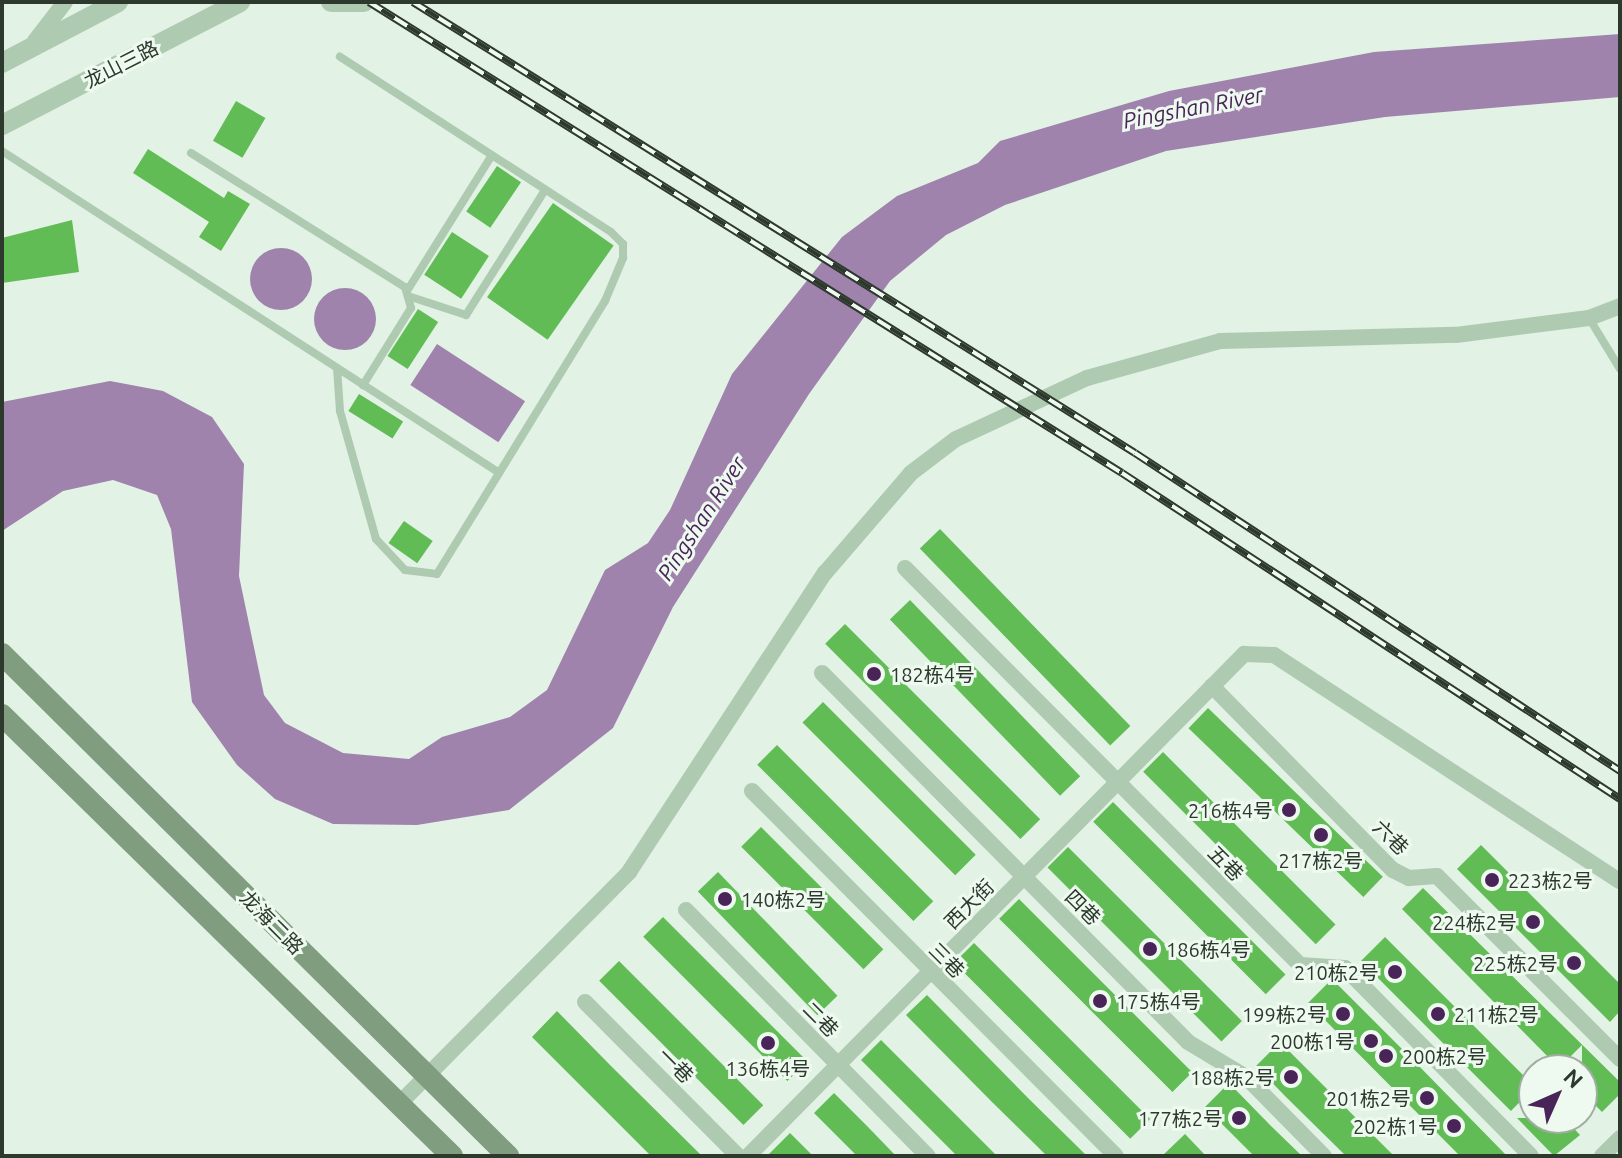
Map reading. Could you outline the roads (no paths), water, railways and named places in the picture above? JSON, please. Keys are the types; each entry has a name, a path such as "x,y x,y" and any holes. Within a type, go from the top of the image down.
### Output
{"main road":[{"name":"龙海二路","path":"2,654 508,1156"},
{"name":"龙海二路","path":"2,715 452,1156"}],"street":[{"path":"21,52 65,2"},
{"path":"2,63 118,2"},
{"name":"龙山三路","path":"2,125 240,2"},
{"path":"331,2 364,2"},
{"path":"399,1104 629,872 825,573 911,473 956,439 1087,378 1220,341 1456,335 1589,318 1620,306"},
{"name":"五巷","path":"905,568 1300,965 1345,968 1531,1156"},
{"name":"西大街","path":"748,1156 1244,654 1274,655 1620,881"},
{"name":"四巷","path":"822,673 1188,1042 1246,1077 1324,1156"},
{"name":"六巷","path":"1215,683 1393,870 1409,878 1437,876 1620,1059"},
{"name":"三巷","path":"752,791 1116,1156"},
{"name":"二巷","path":"686,910 928,1156"},
{"name":"一巷","path":"585,1002 738,1156"},
{"path":"1602,1156 1620,1138"}],"lane":[{"path":"337,368 340,411 371,526 387,559 405,570 437,574 605,301 623,258 623,244 611,232 340,57"},
{"path":"2,151 498,472"},
{"path":"191,153 409,294 466,315 545,190"},
{"path":"363,385 409,294 492,155"},
{"path":"1589,318 1620,369"}],"water":[{"name":"Pingshan River","path":"1620,34 1620,97 1385,117 1166,151 1005,205 946,235 890,281 809,394 673,607 613,728 509,810 417,825 333,824 275,799 237,765 192,702 171,529 157,495 113,480 63,491 2,531 2,402 110,381 163,391 212,417 244,464 239,576 264,695 285,723 343,753 409,759 442,737 510,717 547,690 605,570 648,543 670,510 732,374 842,237 897,196 978,163 1000,141 1169,91 1374,52"},
{"path":"281,248 293,250 303,257 310,267 310,291 303,301 293,308 281,310 269,308 259,301 252,291 250,279 252,267 259,257 269,250"},
{"path":"345,288 357,290 367,297 374,307 374,331 367,341 357,348 345,350 333,348 323,341 316,331 314,319 316,307 323,297 333,290"},
{"path":"437,344 525,401 498,442 410,385"}],"railway":[{"path":"369,2 1122,473 1620,799"},
{"path":"413,2 1135,453 1620,771"}],"place":[{"name":"182栋4号","path":"874,674"},
{"name":"216栋4号","path":"1289,810"},
{"name":"217栋2号","path":"1321,835"},
{"name":"223栋2号","path":"1492,880"},
{"name":"140栋2号","path":"725,899"},
{"name":"224栋2号","path":"1533,922"},
{"name":"186栋4号","path":"1150,949"},
{"name":"225栋2号","path":"1574,963"},
{"name":"210栋2号","path":"1395,972"},
{"name":"175栋4号","path":"1100,1001"},
{"name":"199栋2号","path":"1343,1014"},
{"name":"211栋2号","path":"1438,1014"},
{"name":"200栋1号","path":"1371,1041"},
{"name":"136栋4号","path":"768,1043"},
{"name":"200栋2号","path":"1386,1056"},
{"name":"188栋2号","path":"1291,1077"},
{"name":"201栋2号","path":"1427,1098"},
{"name":"177栋2号","path":"1239,1118"},
{"name":"202栋1号","path":"1454,1126"}]}
